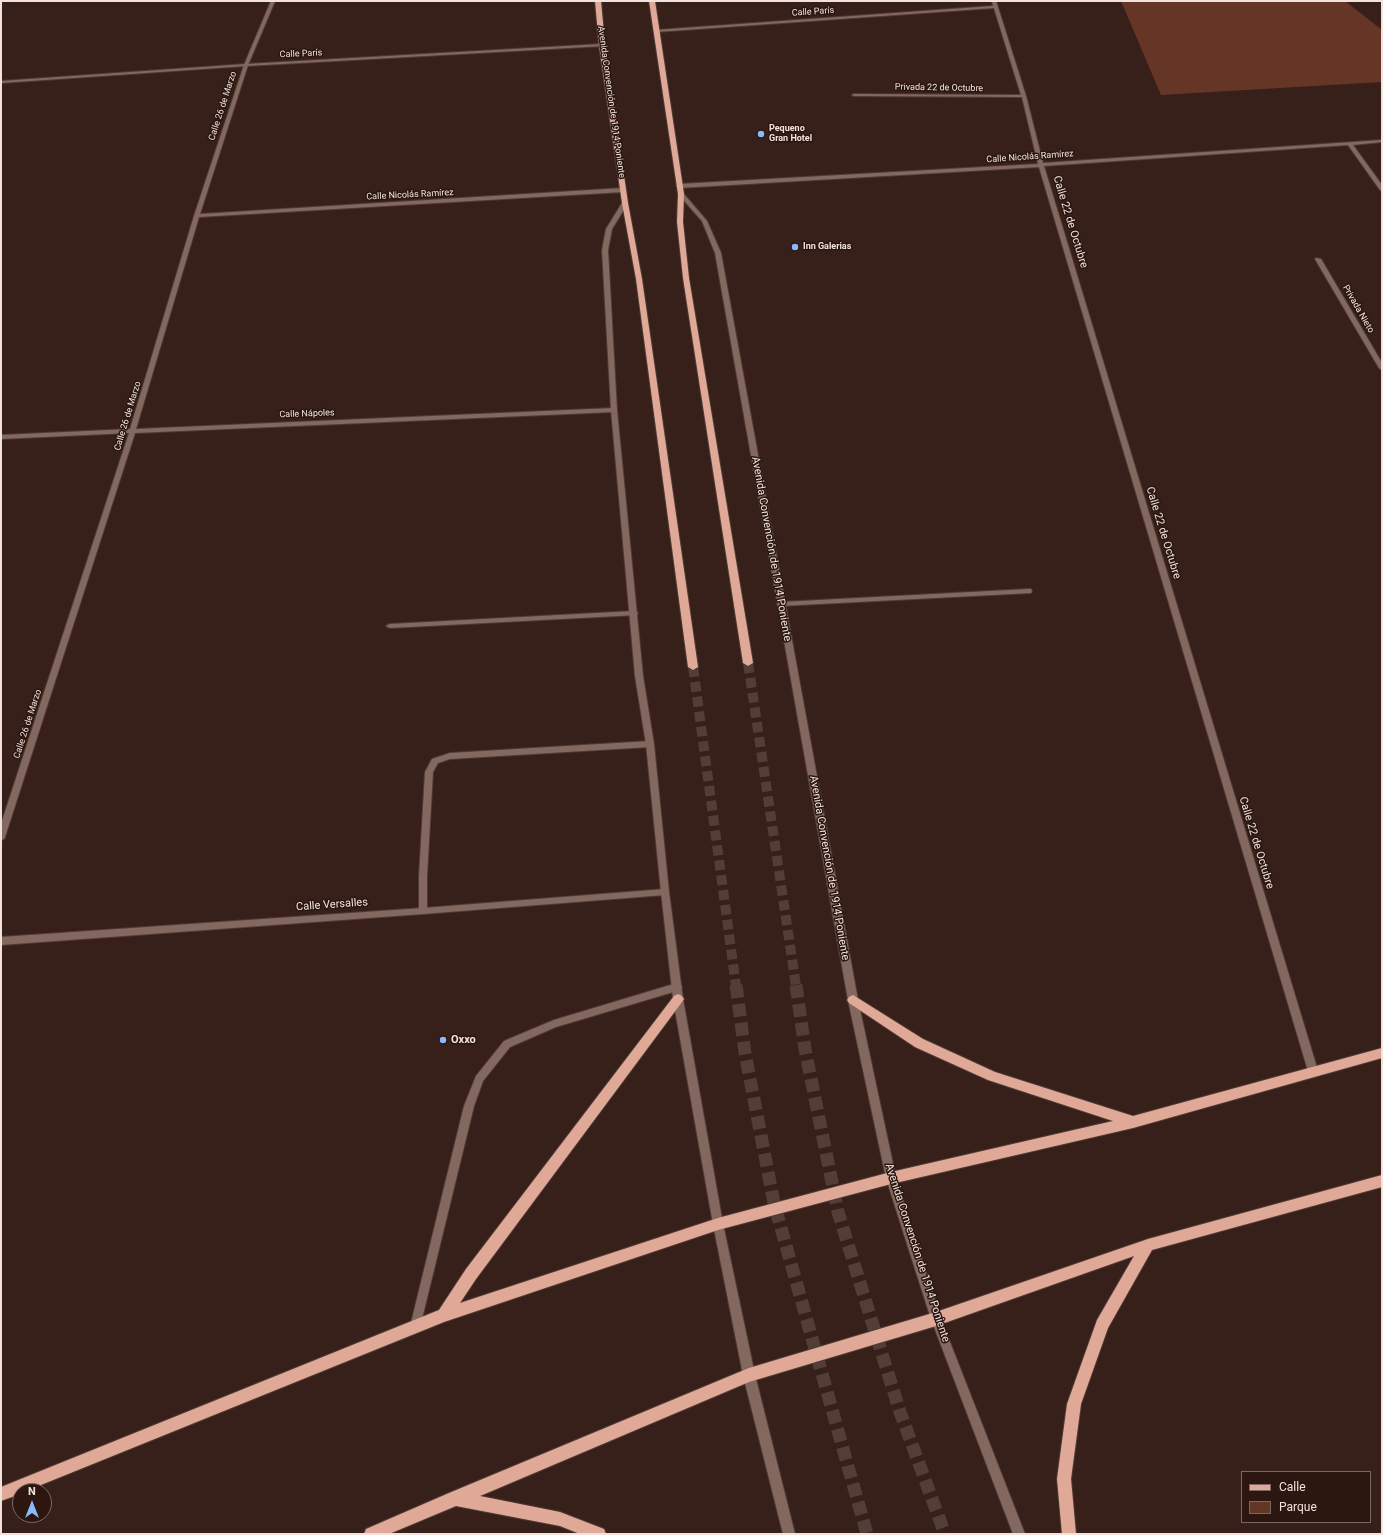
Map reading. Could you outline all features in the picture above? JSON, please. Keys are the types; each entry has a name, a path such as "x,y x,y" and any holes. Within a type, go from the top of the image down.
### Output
{"main road":[{"name":"Avenida Convención de 1914 Poniente","path":"598,1 602,45 625,203 639,279 693,667"},
{"path":"652,1 680,190 680,222 686,278 748,663"},
{"path":"444,1315 471,1274 678,993"},
{"path":"853,1000 919,1043 992,1076 1133,1122"},
{"path":"1,1494 444,1315 718,1224 891,1178 1133,1122 1382,1053"},
{"path":"371,1534 749,1375 936,1319 1148,1245 1382,1181"},
{"path":"1069,1534 1064,1479 1074,1404 1102,1325 1148,1245"},
{"path":"454,1498 560,1519 599,1534"}],"street":[{"name":"Calle 26 de Marzo","path":"1,837 134,430 197,216 246,65 273,1"},
{"name":"Calle 22 de Octubre","path":"994,1 1024,96 1041,165 1313,1071"},
{"name":"Calle París","path":"656,31 995,7"},
{"name":"Calle París","path":"1,82 246,65 602,45"},
{"name":"Privada 22 de Octubre","path":"854,95 1024,96"},
{"name":"Calle Nicolás Ramírez","path":"680,190 1382,141"},
{"path":"1349,143 1382,190"},
{"name":"Calle Nicolás Ramírez","path":"197,216 623,190"},
{"name":"Avenida Convención de 1914 Poniente","path":"680,190 704,220 718,253 853,1000 891,1178 936,1319 1019,1534"},
{"path":"625,203 609,229 605,250 614,410 640,676 650,744 665,892 678,993 718,1224 749,1375 789,1534"},
{"name":"Privada Nieto","path":"1318,258 1382,368"},
{"name":"Calle Nápoles","path":"1,437 614,410"},
{"path":"781,604 1028,591"},
{"path":"390,626 634,613"},
{"path":"423,911 423,876 429,772 435,761 450,756 650,744"},
{"name":"Calle Versalles","path":"1,941 665,892"},
{"path":"415,1327 469,1106 479,1079 507,1044 554,1024 678,993"}],"green space":[{"path":"1121,1 1345,1 1382,30 1382,82 1161,95"}],"tunnel":[{"path":"748,663 796,986"},
{"path":"693,667 736,986"},
{"path":"736,985 745,1053 774,1203 867,1534"},
{"path":"796,985 805,1049 838,1212 900,1412 945,1534"}],"place":[{"name":"Pequeno Gran Hotel","path":"761,134"},
{"name":"Inn Galerias","path":"795,247"},
{"name":"Oxxo","path":"443,1040"}]}
